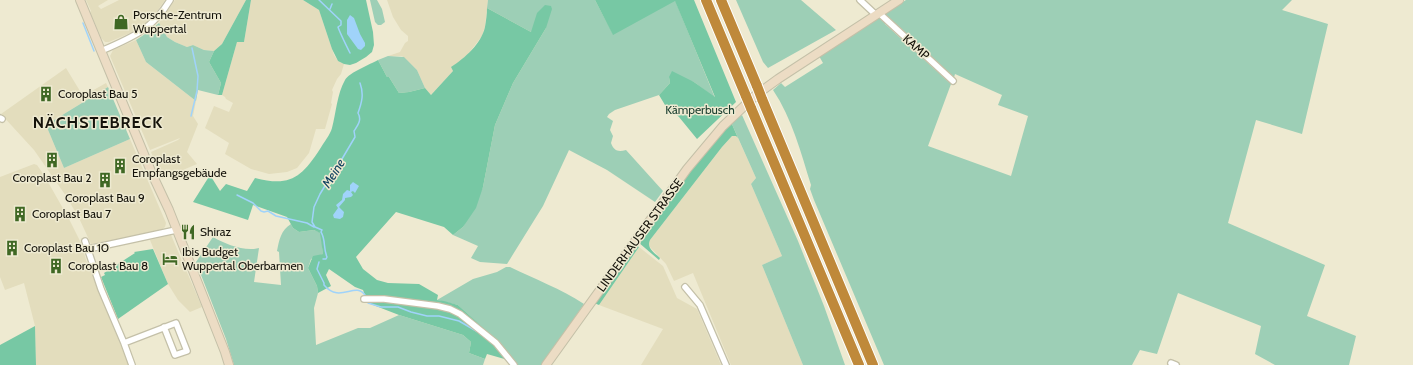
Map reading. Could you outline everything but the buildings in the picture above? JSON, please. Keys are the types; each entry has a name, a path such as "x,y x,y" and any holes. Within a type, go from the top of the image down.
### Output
{"highway":[{"path":"706,0 859,365"},
{"path":"721,0 873,365"}],"main road":[{"path":"80,0 153,176 169,210 229,365"},
{"name":"LINDERHAUSER STRASSE","path":"546,365 687,169 723,126 756,95 778,79 900,0"}],"street":[{"path":"101,51 141,32 159,16 170,0"},
{"name":"KAMP","path":"860,0 953,81"},
{"path":"88,249 176,230"},
{"path":"85,241 101,289 132,365"},
{"path":"685,287 700,305 726,365"},
{"path":"364,299 384,299 450,309 460,314 490,338 514,365"},
{"path":"124,343 176,323 186,351 174,355 164,328"}],"shaded area":[{"name":"Porsche-Zentrum Wuppertal","path":"86,0 108,0 98,6 101,9 119,0 165,0 145,24 130,33 109,42 105,42 101,38"},
{"path":"175,0 246,0 222,44 214,51 204,50 193,45 187,47 167,37 159,23"},
{"path":"251,0 303,0 319,10 334,55 338,61 344,64 341,74 332,90 332,104 325,129 316,129 309,153 297,168 287,172 269,174 251,169 225,154 229,143 205,128 214,106 229,112 233,103 222,95 237,42 244,42"},
{"path":"387,0 488,0 485,27 482,36 469,53 451,67 453,71 431,95 425,88 417,70 402,56 388,56 400,52 405,43 408,41 408,36 401,30 393,17"},
{"path":"136,40 146,62 196,101 193,116 198,124 187,152 197,164 162,179 151,152 180,138 150,150 110,56 113,50"},
{"path":"66,68 83,96 106,83 108,87 46,125 64,168 130,139 166,223 165,227 160,231 91,244 79,218 66,196 34,150 1,114"},
{"path":"732,136 736,136 738,138 756,178 751,184 782,256 762,265 803,365 731,365 693,273 674,281 666,264 648,243"},
{"path":"34,164 37,165 44,175 81,243 87,263 89,262 97,288 129,365 36,365 35,326 24,283 5,290 0,277 0,177"},
{"path":"171,235 202,307 190,312 178,300 168,284 150,240"},
{"path":"639,247 663,266 677,298 697,309 721,365 641,365 663,329 599,305"}],"green space":[{"path":"246,0 251,0 244,42 237,42 222,95 218,95 221,83 209,62 214,51 222,44"},
{"path":"303,0 366,0 373,32 374,45 372,52 356,63 350,65 338,61 332,49 319,10"},
{"path":"370,0 377,0 382,9 385,22 381,25 378,25 375,22"},
{"path":"488,0 595,0 613,34 675,0 715,98 694,82 669,77 670,83 659,95 615,110 609,114 607,117 613,121 610,130 613,136 611,143 613,148 619,151 626,150 663,191 655,202 607,170 569,150 543,206 507,264 480,262 471,258 478,246 453,235 463,227 483,187 495,125 513,83 546,28 531,32 487,8"},
{"name":"Kämperbusch","path":"595,0 694,0 736,102 697,139 679,117 665,105 659,95 670,83 669,77 672,71 694,82 715,97 675,1 613,35"},
{"path":"736,0 801,0 836,30 768,68 763,62"},
{"path":"906,0 1292,0 1282,10 1328,24 1302,134 1256,120 1228,223 1325,265 1307,316 1356,336 1349,365 1275,365 1255,354 1261,326 1178,293 1157,354 1140,350 1132,365 884,365 814,200 800,148 791,124 773,90 781,83 785,87 823,63 819,56","holes":["895,23 953,81 955,74 1002,95 998,105 1028,116 1011,176 928,146 951,84 885,24"]},
{"path":"545,5 551,6 552,9 546,28 513,83 495,125 483,187 476,208 463,227 453,235 444,227 396,212 356,257 363,269 377,280 388,283 419,284 438,295 437,300 458,305 491,335 508,360 487,354 485,359 469,353 471,342 463,335 399,315 368,303 363,290 355,287 329,269 326,275 331,286 318,293 317,286 308,268 313,256 323,254 320,233 314,230 299,232 293,228 287,217 253,205 248,220 193,202 210,175 220,191 226,184 247,191 255,178 267,181 277,181 294,178 307,167 330,133 342,85 347,77 355,71 378,60 387,77 389,77 399,93 425,88 431,95 453,71 451,67 467,55 480,39 485,27 487,8 531,32 537,13"},
{"path":"159,23 167,37 175,42 187,47 193,45 204,50 214,51 209,62 221,83 218,95 198,90 196,101 146,62 136,40"},
{"path":"388,56 404,57 417,70 425,88 399,93 389,77 387,77 378,60"},
{"path":"108,87 130,139 64,168 46,125"},
{"path":"742,115 798,241 824,306 845,365 803,365 762,265 782,256 751,184 756,178 731,122"},
{"path":"731,122 738,138 736,136 732,136 722,147 650,240 650,248 660,258 659,260 638,242 689,171"},
{"path":"291,224 293,228 299,232 314,230 321,233 323,254 311,259 308,268 317,286 318,293 314,308 316,345 358,328 370,328 399,315 463,335 471,342 469,353 485,359 483,365 234,365 226,339 196,262 213,237 229,245 241,248 259,248 254,282 281,285 279,252 277,251 283,232"},
{"path":"636,245 639,247 599,305 594,303"},
{"path":"153,249 168,284 118,319 101,277 105,275 104,273 135,253 134,252"},
{"path":"506,267 510,267 548,284 584,304 542,365 516,365 502,346 458,305 437,300 473,279 497,272"},
{"path":"35,326 36,365 0,365 0,345"}],"water":[{"path":"350,15 354,18 365,43 365,46 361,50 358,49 347,34 347,20"},
{"path":"353,182 359,186 355,193 353,191 351,192 353,195 345,198 339,207 344,212 343,217 340,219 334,218 333,215 338,208 336,205 342,200 343,194 347,190 350,191 350,185"}],"waterway":[{"name":"Meine","path":"319,0 341,21 341,25 338,27 350,53"},
{"name":"Meine","path":"330,9 332,4"},
{"path":"83,23 94,51"},
{"path":"191,116 197,91 198,76 192,48"},
{"name":"Meine","path":"323,259 326,259 327,257 321,232 322,230 315,227 312,222 314,207 331,176 334,167 339,164 355,137 354,131 360,120 358,113 362,98 360,83"},
{"path":"237,195 253,203 261,211 268,211 276,216 307,223 314,227"},
{"name":"Meine","path":"319,262 317,269 324,285 330,290 336,293 357,290 361,291 365,295"},
{"name":"Meine","path":"367,301 368,303 381,307 398,307 427,316 439,316 459,321 478,332"}],"place":[{"name":"Porsche-Zentrum Wuppertal","path":"121,22"},
{"name":"Coroplast Bau 5","path":"46,94"},
{"name":"Coroplast Bau 2","path":"52,160"},
{"name":"Coroplast Empfangsgebäude","path":"120,166"},
{"name":"Coroplast Bau 9","path":"105,180"},
{"name":"Coroplast Bau 7","path":"20,214"},
{"name":"Shiraz","path":"188,232"},
{"name":"Coroplast Bau 10","path":"12,248"},
{"name":"Ibis Budget Wuppertal Oberbarmen","path":"170,259"},
{"name":"Coroplast Bau 8","path":"56,266"}],"district":[{"name":"NÄCHSTEBRECK","path":"98,122"}]}
